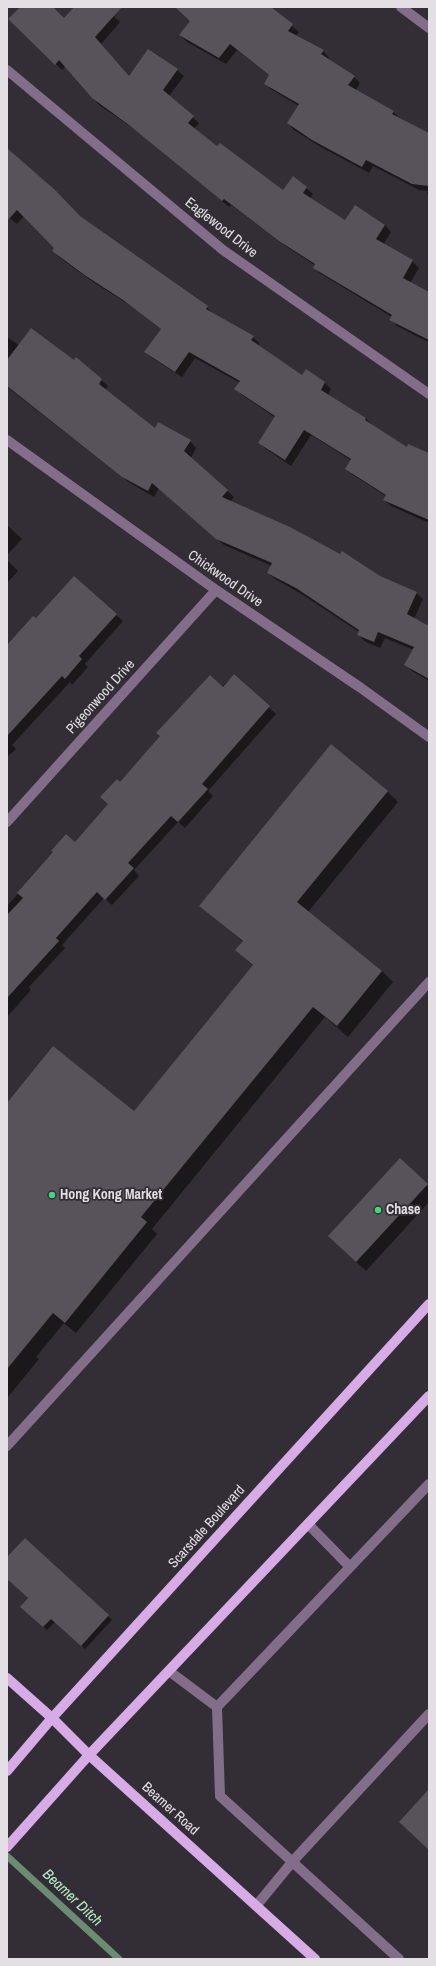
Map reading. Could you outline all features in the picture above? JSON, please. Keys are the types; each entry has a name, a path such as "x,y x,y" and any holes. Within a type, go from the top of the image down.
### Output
{"main road":[{"name":"Scarsdale Boulevard","path":"7,1770 52,1718 429,1304"},
{"path":"7,1847 89,1755 309,1525 429,1396"},
{"name":"Beamer Road","path":"7,1678 52,1718 89,1755 315,1959"}],"street":[{"path":"401,7 429,28"},
{"name":"Eaglewood Drive","path":"7,70 222,250 429,394"},
{"name":"Chickwood Drive","path":"7,440 216,590 367,692 429,737"},
{"name":"Pigeonwood Drive","path":"7,822 216,590"},
{"path":"7,1446 429,982"},
{"path":"399,1959 220,1796 217,1707 349,1566 429,1484"},
{"path":"309,1525 349,1566"},
{"path":"169,1670 217,1707"},
{"path":"256,1906 293,1861 429,1714"}],"building":[{"path":"20,7 53,7 64,18 74,7 122,7 95,37 129,76 148,49 178,69 163,90 194,116 188,123 217,146 220,143 283,190 293,176 307,187 303,193 345,220 355,205 385,225 376,239 413,260 403,278 429,292 429,340 389,320 392,315 313,268 315,264 279,241 224,199 222,201 129,125 92,98 59,60 55,65 8,19"},
{"path":"175,7 271,7 293,24 288,31 324,50 321,54 355,76 348,85 394,111 392,114 429,133 429,186 412,184 366,160 362,167 312,140 287,123 299,104 264,84 269,75 230,44 219,58 179,35 190,21"},
{"path":"7,148 55,190 80,216 208,306 206,309 254,336 251,340 302,375 306,369 325,382 321,390 366,418 365,420 407,447 408,444 429,453 429,520 383,500 386,495 345,469 351,459 304,430 285,460 258,443 275,416 234,389 240,381 189,352 175,372 144,352 161,329 123,300 86,276 52,251 54,248 17,210 7,221"},
{"path":"31,328 74,360 76,357 102,379 99,384 155,428 158,422 191,440 184,451 228,490 222,497 290,527 340,554 342,551 380,576 417,592 407,614 427,625 429,622 429,679 404,665 414,647 378,632 374,642 357,635 359,630 296,588 267,573 272,563 216,539 152,483 148,491 122,477 7,386 7,360"},
{"path":"74,576 117,614 79,656 82,659 65,679 62,676 7,736 7,645 33,616 36,618"},
{"path":"234,674 270,706 202,784 208,789 178,822 171,816 128,863 134,868 105,900 97,892 56,938 59,941 7,998 7,915 23,898 17,893 53,852 51,851 66,834 75,842 108,804 100,797 117,779 120,782 160,736 156,733 210,675 223,687"},
{"path":"331,744 388,791 297,902 382,971 337,1026 313,1007 141,1217 147,1222 65,1323 53,1313 7,1369 7,1103 53,1046 134,1111 253,965 235,950 243,941 199,906"},
{"name":"Chase","path":"400,1158 428,1184 356,1262 328,1236"},
{"path":"25,1538 109,1615 81,1646 51,1619 43,1627 20,1607 28,1598 7,1579 7,1557"},
{"path":"429,1789 429,1850 399,1822"}],"waterway":[{"name":"Beamer Ditch","path":"7,1856 119,1959"}],"place":[{"name":"Hong Kong Market","path":"52,1195"},
{"name":"Chase","path":"378,1210"}]}
